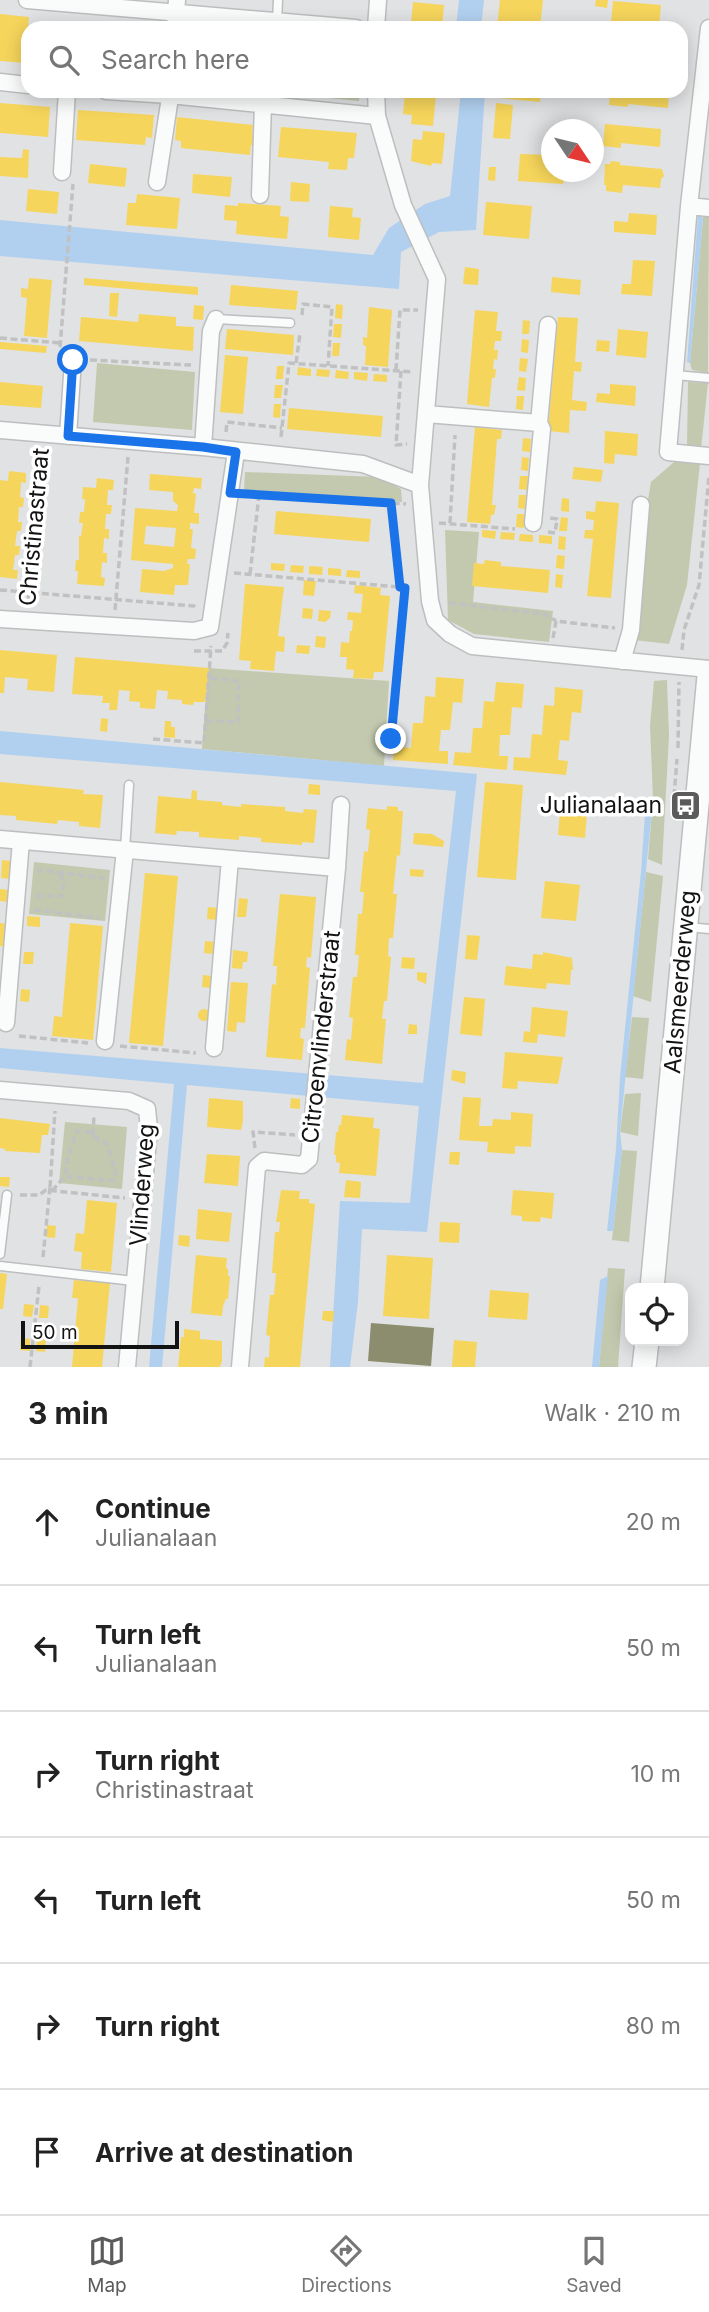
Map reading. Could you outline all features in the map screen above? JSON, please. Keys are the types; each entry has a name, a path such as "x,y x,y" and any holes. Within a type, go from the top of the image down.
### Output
{"street":[{"path":"27,0 75,2 264,21"},
{"path":"376,21 378,0"},
{"path":"709,28 689,206 668,452 709,456"},
{"path":"0,82 21,84"},
{"path":"62,172 67,98"},
{"path":"157,182 169,98"},
{"path":"212,98 377,116"},
{"path":"376,98 377,116 403,205 437,279 420,485 429,590 435,620 450,634 472,646 709,669"},
{"path":"260,195 263,104"},
{"path":"689,206 709,208"},
{"path":"203,447 211,331 216,319"},
{"path":"533,523 548,325"},
{"path":"68,436 73,360"},
{"path":"426,414 539,423"},
{"path":"0,430 363,464 420,485"},
{"path":"210,626 230,493 230,451"},
{"path":"622,661 631,630 641,505"},
{"name":"Christinastraat","path":"0,619 194,631 210,626"},
{"name":"Aalsmeerderweg","path":"652,1283 709,676"},
{"name":"Citroenvlinderstraat","path":"240,1367 257,1167 264,1161 302,1165 309,1159 341,805"},
{"path":"0,839 337,868"},
{"path":"6,1023 21,841"},
{"path":"105,1043 125,850"},
{"path":"214,1048 230,859"},
{"name":"Vlinderweg","path":"0,1090 129,1101 147,1109 149,1129 127,1367"},
{"path":"644,1367 646,1346"}],"lane":[{"path":"277,21 278,0"},
{"path":"216,319 290,323"},
{"path":"675,375 709,378"},
{"path":"125,850 129,785"},
{"path":"685,927 709,929"},
{"path":"0,1254 7,1195"},
{"path":"0,1266 134,1281"}],"path":[{"path":"71,215 60,348 73,360 209,365"},
{"path":"301,316 303,304 332,307 328,366"},
{"path":"423,444 396,444 400,310 435,311"},
{"path":"296,363 300,328"},
{"path":"0,338 60,344"},
{"path":"279,456 289,363 429,373"},
{"path":"450,523 456,416"},
{"path":"230,451 227,422 282,428"},
{"name":"Christinastraat","path":"26,621 38,515 41,434"},
{"path":"113,626 130,441"},
{"path":"230,493 422,505"},
{"path":"250,574 259,495"},
{"path":"391,503 403,588 391,739"},
{"path":"423,522 532,530 533,523"},
{"path":"218,571 429,590 444,603 545,614 556,621 631,630"},
{"path":"0,590 194,606 210,626 212,653 204,743 153,739"},
{"path":"550,654 556,621"},
{"path":"206,721 237,722 239,681 209,678"},
{"path":"39,870 104,878 99,918 34,910 37,889 39,870"},
{"path":"36,896 62,896 64,881 58,872"},
{"path":"17,887 37,889"},
{"path":"102,897 119,899"},
{"path":"6,1023 5,1034 213,1054 214,1048"},
{"path":"30,1367 50,1190 56,1094"},
{"path":"7,1195 39,1195 50,1190 65,1177 68,1156 77,1131 86,1131 107,1144 116,1171 113,1181 65,1177"},
{"path":"253,1132 311,1136"},
{"path":"50,1190 141,1200"}],"green space":[{"path":"328,98 359,98 359,101"},
{"path":"705,212 709,213 708,373 692,370 690,363"},
{"path":"97,363 195,372 192,430 93,422"},
{"path":"688,382 708,383 701,449 687,446"},
{"path":"674,462 700,463 687,585 669,644 634,640 642,537 651,482"},
{"path":"245,472 379,477 401,489 402,502 244,490"},
{"path":"445,530 479,532 473,602 553,611 549,642 474,634 448,620"},
{"path":"208,668 389,681 384,766 202,749"},
{"path":"667,680 669,736 662,865 648,859 653,799 650,726 654,681"},
{"path":"34,862 110,870 105,921 29,914"},
{"path":"646,872 663,876 651,1002 633,996"},
{"path":"632,1017 649,1018 643,1079 625,1077"},
{"path":"641,1093 638,1136 620,1132 625,1094"},
{"path":"65,1122 127,1127 122,1189 59,1183"},
{"path":"622,1150 637,1151 629,1242 612,1240"},
{"path":"608,1268 625,1269 618,1367 599,1367"}],"water":[{"path":"459,0 484,0 482,21 457,21"},
{"path":"460,98 485,98 476,230 439,232 401,252 399,289 0,256 0,220 373,255 389,228 425,204 450,196"},
{"path":"698,215 703,218 690,363 687,362"},
{"path":"0,731 477,774 427,1232 362,1229 358,1302 350,1367 330,1367 340,1201 410,1203 419,1106 187,1085 162,1367 149,1367 174,1084 0,1068 0,1048 423,1083 456,791 0,754"},
{"path":"646,799 653,800 620,1132 622,1150 613,1231 607,1231 616,1149 620,1077"},
{"path":"608,1276 599,1367 592,1367 600,1280"}],"building: Homes":[{"path":"500,0 543,0 541,21 498,21"},
{"path":"596,0 608,0 607,8 595,6"},
{"path":"613,1 661,5 660,21 611,21"},
{"path":"413,2 444,5 443,21 411,21"},
{"path":"0,14 29,17 29,21 21,21 21,63 0,61"},
{"path":"404,98 436,98 433,126 411,124 412,115 403,114"},
{"path":"499,98 540,98 540,102"},
{"path":"610,98 669,98 668,108 609,105"},
{"path":"0,103 50,107 48,137 0,133"},
{"path":"496,103 513,105 510,139 493,138"},
{"path":"78,110 154,115 152,138 146,137 145,145 76,140"},
{"path":"177,117 253,125 252,135 258,135 258,145 251,145 250,155 181,148 181,141 175,140"},
{"path":"605,124 661,129 660,147 621,143 621,148 604,146"},
{"path":"281,127 357,133 354,158 348,158 347,170 328,169 329,162 278,157"},
{"path":"423,131 445,133 442,164 432,163 431,166 411,161 413,139 422,140"},
{"path":"23,149 29,150 28,178 0,176 0,157 22,158"},
{"path":"520,154 541,155 541,182 563,182 563,184 518,181"},
{"path":"611,161 620,162 620,165 662,169 664,176 660,188 623,185 622,193 606,191 605,164 610,164"},
{"path":"90,164 127,168 125,187 88,183"},
{"path":"489,167 496,167 495,181 488,180"},
{"path":"193,174 232,177 230,197 192,193"},
{"path":"291,182 310,184 309,202 290,201"},
{"path":"28,189 59,192 57,214 26,211"},
{"path":"137,194 180,198 177,229 126,225 128,203 136,203"},
{"path":"486,202 532,206 529,239 483,235"},
{"path":"238,203 281,206 280,216 289,217 287,239 236,234 237,221 224,220 225,205 238,206"},
{"path":"330,206 353,208 352,217 361,218 359,240 328,237"},
{"path":"629,213 657,215 656,235 614,232 614,221 628,222"},
{"path":"633,260 655,261 652,296 621,294 622,284 631,284"},
{"path":"465,267 479,269 478,285 463,284"},
{"path":"552,277 581,280 580,295 551,292"},
{"path":"29,278 52,280 47,338 24,336 27,298 21,297 21,288 28,289"},
{"path":"84,278 198,287 198,295 84,285"},
{"path":"231,285 298,291 296,310 229,305"},
{"path":"110,293 119,293 117,317 109,316"},
{"path":"336,304 343,305 342,319 335,318"},
{"path":"194,305 204,306 203,320 193,319"},
{"path":"369,307 392,310 388,367 365,365 366,346 363,345 363,337 367,338"},
{"path":"475,310 498,312 496,331 502,331 501,341 495,341 494,350 498,350 497,360 494,359 493,369 496,369 495,378 492,378 489,407 467,404"},
{"path":"139,314 176,317 176,326 194,327 193,351 79,341 81,317 138,322"},
{"path":"558,317 578,318 575,362 582,362 581,372 574,371 572,400 587,402 586,411 570,410 569,433 548,431"},
{"path":"523,320 530,321 529,334 522,334"},
{"path":"334,324 342,324 341,338 333,337"},
{"path":"227,329 294,335 293,355 225,349"},
{"path":"618,329 648,332 646,358 616,355"},
{"path":"522,339 529,340 528,353 521,352"},
{"path":"597,340 610,341 609,352 596,351"},
{"path":"0,342 47,346 46,353 0,349"},
{"path":"333,343 340,343 339,356 332,356"},
{"path":"225,355 248,357 243,414 220,412"},
{"path":"520,358 528,359 526,372 519,371"},
{"path":"277,366 284,366 283,379 276,379"},
{"path":"298,367 311,369 311,376 297,375"},
{"path":"317,369 330,370 329,377 316,376"},
{"path":"336,370 349,372 348,379 335,378"},
{"path":"354,372 368,373 367,381 354,379"},
{"path":"374,374 387,375 387,382 373,381"},
{"path":"519,377 526,378 525,391 517,390"},
{"path":"0,382 43,386 41,408 0,405"},
{"path":"610,384 636,386 635,406 596,402 597,393 610,394"},
{"path":"275,385 283,385 281,398 274,398"},
{"path":"517,396 524,396 523,410 516,409"},
{"path":"274,404 281,404 280,418 273,417"},
{"path":"289,408 383,416 381,437 287,429"},
{"path":"475,427 502,430 501,439 497,439 492,505 496,505 490,524 467,522"},
{"path":"605,431 638,434 637,456 615,454 614,464 604,463"},
{"path":"523,438 531,439 530,452 522,451"},
{"path":"522,457 529,458 528,471 521,470"},
{"path":"574,467 603,470 601,482 572,479"},
{"path":"9,471 26,473 26,483 21,482 20,497 24,498 23,507 19,507 18,522 22,522 21,531 17,531 15,546 20,546 19,555 15,555 13,570 18,570 17,579 0,577 0,480 8,481"},
{"path":"150,474 202,478 201,489 194,488 193,493 196,494 194,513 199,513 199,524 190,523 190,529 193,529 191,548 196,549 195,559 188,559 188,585 175,585 174,595 140,592 142,569 164,571 173,568 173,564 131,560 135,508 177,511 178,505 173,501 173,492 149,490","holes":["146,526 176,528 174,547 144,544"]},
{"path":"520,476 528,476 527,490 519,489"},
{"path":"97,478 114,480 113,490 108,490 107,505 112,505 111,514 106,514 105,529 109,529 109,539 104,538 103,553 107,553 107,563 102,562 101,577 105,578 104,586 77,584 78,571 75,571 76,560 79,560 79,536 83,523 79,523 80,512 84,512 83,487 96,488"},
{"path":"519,495 526,495 525,509 518,508"},
{"path":"562,498 569,499 569,512 561,511"},
{"path":"596,501 619,503 611,598 587,596 593,539 584,538 585,530 593,530 594,520 586,519 586,511 595,512"},
{"path":"276,511 371,519 369,542 274,534"},
{"path":"517,514 524,514 524,528 516,527"},
{"path":"561,517 568,518 567,531 559,531"},
{"path":"482,530 496,531 495,539 482,537"},
{"path":"501,532 515,533 514,540 500,539"},
{"path":"520,534 533,535 533,542 519,541"},
{"path":"539,535 552,536 552,544 539,543"},
{"path":"559,536 566,537 565,550 558,549"},
{"path":"557,555 565,556 564,569 556,568"},
{"path":"485,560 501,562 501,566 550,570 548,593 472,586 474,563 484,564"},
{"path":"271,563 285,564 284,571 271,570"},
{"path":"291,565 304,566 303,573 290,572"},
{"path":"309,566 323,567 322,575 309,574"},
{"path":"328,568 341,569 341,576 328,575"},
{"path":"347,570 360,571 360,578 346,577"},
{"path":"556,574 563,575 562,588 555,587"},
{"path":"304,580 316,581 314,596 303,595"},
{"path":"245,584 284,587 278,636 285,637 284,652 276,651 274,671 250,669 251,661 239,660"},
{"path":"355,585 381,588 380,595 390,596 383,672 374,672 373,679 353,678 354,670 346,669 347,657 340,657 341,642 349,643 352,631 353,620 347,620 348,612 361,613 363,594 354,593"},
{"path":"303,608 313,609 312,619 302,618"},
{"path":"319,610 331,611 330,618 325,622 318,621"},
{"path":"316,636 326,637 325,648 315,647"},
{"path":"297,645 310,646 309,654 296,653"},
{"path":"0,650 57,655 54,692 27,690 28,679 5,677 4,693 0,693"},
{"path":"75,657 209,668 205,702 182,704 182,700 167,699 168,691 157,690 155,709 140,708 140,702 129,701 130,691 119,690 117,710 109,710 110,703 102,703 103,696 72,694"},
{"path":"436,677 464,679 462,703 453,702 450,730 441,730 439,751 448,751 448,764 393,760 394,746 411,748 413,723 423,723 425,696 435,697"},
{"path":"496,682 524,684 522,708 512,707 510,735 500,735 499,756 508,756 507,770 453,765 455,752 471,753 473,728 482,728 484,701 494,702"},
{"path":"555,687 583,690 581,713 572,712 569,741 560,740 558,760 568,761 566,775 513,770 514,757 530,758 532,734 542,735 544,705 554,706"},
{"path":"101,718 108,719 107,732 100,731"},
{"path":"165,721 171,721 171,727 175,727 175,738 164,737"},
{"path":"0,782 84,790 83,794 103,795 100,828 79,826 79,822 58,820 57,824 16,820 16,816 0,815"},
{"path":"485,782 523,785 516,880 477,877"},
{"path":"309,784 320,785 320,795 308,794"},
{"path":"192,790 197,791 197,800 222,802 222,805 285,807 285,811 303,813 304,809 317,810 314,843 302,842 302,845 261,842 261,838 239,836 239,840 199,837 199,832 177,831 176,835 155,833 158,796 191,799"},
{"path":"561,799 588,801 585,838 558,835"},
{"path":"387,806 398,807 398,811 403,811 400,856 397,855 393,894 397,894 393,938 389,938 388,956 391,957 387,1001 384,1001 382,1019 386,1019 382,1064 345,1060 347,1039 351,1040 353,1018 349,1017 353,977 357,977 359,955 355,955 358,914 362,914 364,892 360,892 364,851 368,852 370,830 366,829 368,808 387,810"},
{"path":"414,833 432,834 444,841 443,847 413,844"},
{"path":"2,860 11,861 11,879 1,878"},
{"path":"410,869 424,870 423,877 410,876"},
{"path":"145,873 178,876 163,1046 129,1043"},
{"path":"545,881 580,885 576,921 541,918"},
{"path":"0,889 9,890 8,902 0,901"},
{"path":"280,894 316,897 311,958 307,957 306,967 310,968 305,1028 301,1028 300,1038 304,1039 302,1060 266,1057 272,984 276,985 277,966 273,966"},
{"path":"239,898 248,899 246,917 237,917"},
{"path":"208,907 218,908 217,920 207,919"},
{"path":"27,916 40,917 40,927 27,926"},
{"path":"0,923 6,924 5,947 0,946"},
{"path":"70,923 103,926 93,1040 52,1036 54,1016 62,1017"},
{"path":"467,935 480,936 477,960 465,959"},
{"path":"205,941 215,942 214,954 204,953"},
{"path":"233,950 248,952 247,962 243,962 242,969 232,968"},
{"path":"24,952 34,952 33,964 23,964"},
{"path":"543,952 572,958 570,985 547,983 546,989 504,985 506,966 532,969 533,954 543,955"},
{"path":"402,957 415,958 414,969 401,968"},
{"path":"417,972 427,973 426,984 417,980"},
{"path":"203,975 212,976 211,988 202,987"},
{"path":"231,982 248,983 245,1023 237,1022 236,1032 227,1031"},
{"path":"21,989 30,990 29,1002 20,1001"},
{"path":"464,997 485,999 482,1036 460,1034"},
{"path":"532,1007 568,1011 565,1037 538,1034 537,1043 523,1042 524,1031 530,1032"},
{"path":"204,1009 210,1015 204,1021 198,1015"},
{"path":"409,1024 417,1025 417,1034 408,1034"},
{"path":"505,1052 563,1057 558,1084 518,1081 517,1089 502,1088"},
{"path":"452,1070 466,1072 465,1084 451,1080"},
{"path":"463,1097 481,1098 479,1126 492,1126 493,1119 511,1120 511,1112 533,1114 531,1147 515,1146 515,1154 487,1152 488,1142 459,1140"},
{"path":"209,1098 243,1101 241,1130 207,1127"},
{"path":"291,1098 300,1099 300,1109 290,1108"},
{"path":"342,1115 374,1118 373,1128 380,1129 376,1176 339,1173 340,1163 336,1162 334,1155 336,1132 341,1125"},
{"path":"0,1118 50,1124 48,1135 42,1135 40,1153 5,1151 0,1148"},
{"path":"450,1152 460,1152 459,1165 449,1164"},
{"path":"207,1154 240,1156 238,1186 204,1183"},
{"path":"0,1177 10,1177 9,1187 0,1186"},
{"path":"346,1180 361,1182 360,1198 344,1197"},
{"path":"281,1190 300,1191 299,1199 309,1199 309,1203 315,1204 300,1367 264,1367 265,1357 269,1358 270,1336 266,1335 270,1295 274,1295 276,1273 272,1273 275,1232 279,1232 280,1222 276,1222"},
{"path":"513,1190 554,1193 552,1219 541,1217 540,1222 522,1221 522,1216 511,1215"},
{"path":"87,1200 117,1203 111,1272 81,1269 82,1252 74,1251 76,1233 84,1234"},
{"path":"198,1209 232,1213 229,1242 196,1239"},
{"path":"440,1222 460,1223 459,1243 439,1242"},
{"path":"47,1225 56,1226 55,1238 46,1237"},
{"path":"179,1235 190,1236 189,1247 178,1245"},
{"path":"196,1255 227,1258 226,1268 230,1276 228,1299 223,1306 222,1316 191,1313"},
{"path":"387,1255 433,1258 429,1319 383,1316"},
{"path":"0,1273 7,1274 3,1309 0,1309"},
{"path":"74,1280 110,1283 102,1367 72,1367 78,1298 72,1298"},
{"path":"490,1290 529,1293 527,1320 488,1317"},
{"path":"24,1304 34,1305 32,1317 23,1316"},
{"path":"40,1305 49,1306 48,1318 39,1318"},
{"path":"323,1311 334,1311 333,1322 322,1320"},
{"path":"184,1329 200,1331 200,1339 222,1341 220,1367 178,1367"},
{"path":"21,1338 30,1339 30,1351 20,1350"},
{"path":"37,1339 46,1340 45,1352 36,1351"},
{"path":"454,1340 477,1342 475,1367 452,1367"}],"building: Industry":[{"path":"371,1323 434,1328 431,1366 368,1361"}],"place":[{"name":"Julianalaan","path":"685,805"}],"route":[{"path":"73,360 68,436 236,452 230,493 391,503 400,587 405,588 391,739"}]}
